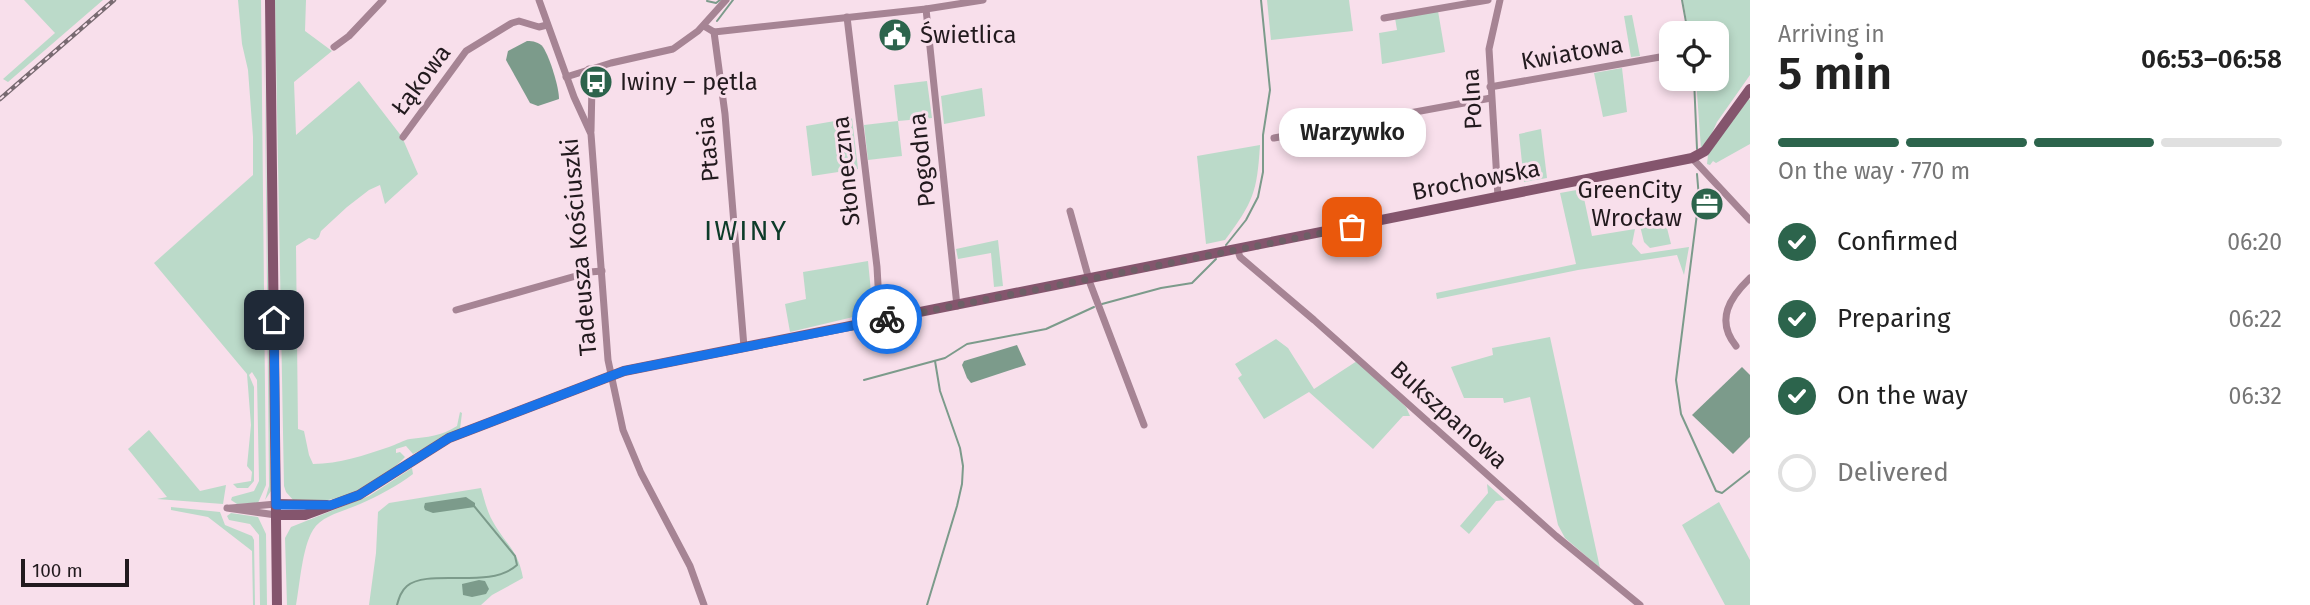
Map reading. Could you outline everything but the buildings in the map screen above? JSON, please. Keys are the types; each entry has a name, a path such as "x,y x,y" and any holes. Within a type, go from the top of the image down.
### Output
{"street":[{"path":"270,0 277,605"},
{"path":"334,47 349,36 383,0"},
{"name":"Tadeusza Kościuszki","path":"539,0 566,77 591,134 611,377 630,449 690,566 704,605"},
{"path":"566,77 589,69 673,50 706,23 726,0"},
{"path":"706,23 714,32 926,9 983,0"},
{"path":"1384,18 1488,0"},
{"path":"1501,0 1510,0"},
{"name":"Polna","path":"1498,197 1489,49 1501,0"},
{"name":"Pogodna","path":"926,9 957,306"},
{"name":"Słoneczna","path":"847,17 877,267 880,320"},
{"name":"Łąkowa","path":"403,137 466,51 474,44 519,21 539,27 547,25"},
{"name":"Ptasia","path":"714,32 725,114 744,347"},
{"name":"Kwiatowa","path":"1490,87 1659,57"},
{"path":"589,69 592,85 591,134"},
{"name":"Brochowska","path":"276,510 331,505 372,488 441,442 624,371 1692,158 1705,152 1750,89"},
{"path":"1274,138 1491,98"},
{"path":"1692,158 1750,220"},
{"path":"1070,211 1089,279 1144,425"},
{"name":"Bukszpanowa","path":"1237,248 1240,257 1486,475 1640,605"},
{"path":"456,310 590,272 602,271"},
{"path":"1737,346 1728,331 1727,311 1736,292 1750,278"},
{"path":"276,510 227,508 276,510"}],"shaded area":[{"path":"24,0 103,0 8,82 3,79 55,33"},
{"path":"238,0 261,0 266,485 258,503 237,504 231,500 232,497 254,491 259,481 257,380 252,372 249,375 254,387 254,481 248,488 237,488 233,484 251,481 252,472 247,466 251,425 247,374 154,263 253,175 248,70 242,44"},
{"path":"264,0 271,491 265,500 269,486"},
{"path":"275,0 306,0 305,31 332,51 294,82 296,135 359,81 402,137 418,174 385,204 380,185 369,190 321,231 319,237 315,240 309,238 296,246 298,429 304,431 313,464 352,458 407,440 440,434 457,426 460,412 462,413 460,429 413,454 406,446 396,449 396,453 400,452 405,457 379,479 349,495 324,501 294,501 284,486"},
{"path":"1267,0 1349,0 1353,31 1271,40"},
{"path":"1683,0 1750,0 1750,75 1701,149 1697,91 1729,91 1729,21 1687,21"},
{"path":"1438,11 1445,52 1382,64 1379,33 1397,30 1395,18"},
{"path":"1632,15 1640,56 1631,57 1624,16"},
{"path":"527,41 536,42 543,47 554,73 559,99 538,106 530,103 506,60 508,51"},
{"path":"1622,68 1627,112 1603,117 1594,73"},
{"path":"927,81 932,118 898,121 894,85"},
{"path":"982,88 985,116 944,124 941,96"},
{"path":"1747,98 1750,100 1750,144 1716,163 1713,161 1710,165 1707,164 1708,155"},
{"path":"852,118 858,169 812,176 806,126"},
{"path":"898,121 902,156 868,160 864,125"},
{"path":"1541,129 1547,178 1524,182 1519,134"},
{"path":"1260,145 1255,186 1248,206 1225,240 1206,244 1197,156"},
{"path":"1582,189 1592,236 1635,229 1632,244 1641,254 1689,247 1684,275 1677,255 1578,270 1437,299 1436,293 1576,264 1560,193"},
{"path":"1663,212 1671,244 1650,248 1644,242 1638,218"},
{"path":"998,240 1003,286 994,287 991,253 958,259 956,249"},
{"path":"868,261 872,302 870,313 790,332 785,304 806,299 803,272"},
{"path":"1550,337 1600,568 1565,538 1558,525 1530,397 1504,403 1503,398 1464,398 1451,367 1493,355 1492,348"},
{"path":"1276,339 1288,348 1314,389 1357,361 1406,407 1410,416 1403,416 1373,449 1309,392 1264,419 1238,378 1242,375 1235,364"},
{"path":"1017,345 1026,365 971,383 967,378 962,365 964,361"},
{"path":"1742,367 1750,375 1750,437 1733,454 1692,415"},
{"path":"149,430 200,491 226,485 223,504 157,499 167,497 128,449"},
{"path":"412,468 413,474 394,487 328,517 317,525 306,546 296,605 287,605 285,538 291,527 369,496"},
{"path":"1487,484 1505,500 1496,501 1469,534 1460,526 1488,493"},
{"path":"481,488 490,516 514,553 523,578 492,595 481,605 369,605 378,512 389,503"},
{"path":"466,497 475,503 475,507 433,513 424,507 425,503"},
{"path":"1719,502 1750,560 1750,605 1725,605 1682,525"},
{"path":"171,507 220,512 225,525 252,536 255,605 252,551 208,517 171,510"},
{"path":"231,513 258,517 266,534 267,605 260,605 259,535 250,524 229,520 227,516"},
{"path":"485,581 489,589 486,594 472,597 463,595 462,584"}],"waterway":[{"path":"707,1 716,3 720,0"},
{"path":"717,21 733,0"},
{"path":"1226,245 1246,220 1258,197 1263,172 1263,135 1270,90 1261,0"},
{"path":"1682,0 1686,21"},
{"path":"1695,91 1697,149"},
{"path":"1697,174 1699,198 1676,380 1681,414 1716,491 1722,493 1750,471"},
{"path":"1102,304 1161,288 1192,283 1216,259"},
{"path":"864,380 945,358 967,344 1046,329 1094,307"},
{"path":"927,605 957,506 963,466 960,448 940,391 935,361"},
{"path":"397,605 403,590 417,581 491,576 517,565 515,556 474,506"}],"railway":[{"path":"0,99 114,0"}],"way so far":[{"path":"887,319 1352,227"}],"place":[{"name":"Świetlica","path":"895,35"},
{"name":"Iwiny – pętla","path":"596,82"},
{"name":"GreenCity Wrocław","path":"1707,204"},
{"name":"Warzywko","path":"1352,227"}],"district":[{"name":"IWINY","path":"746,230"}],"route":[{"path":"274,320 276,505 331,505 372,488 449,438 624,371 887,319"}]}
